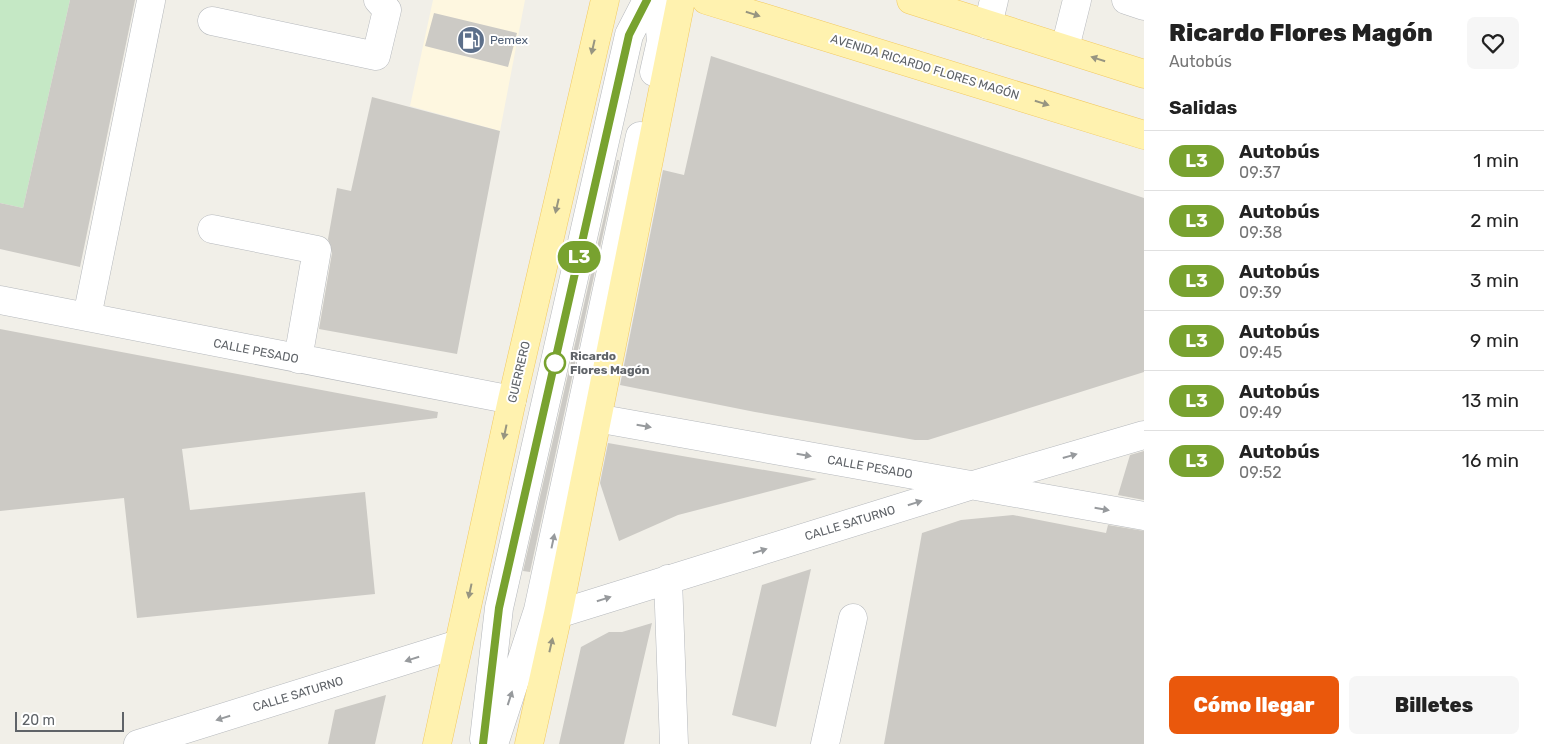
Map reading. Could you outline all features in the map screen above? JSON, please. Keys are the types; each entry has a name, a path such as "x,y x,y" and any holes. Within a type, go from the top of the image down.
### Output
{"main road":[{"name":"GUERRERO","path":"437,744 512,400 605,0"},
{"path":"529,744 558,614 681,0"},
{"name":"AVENIDA RICARDO FLORES MAGÓN","path":"706,0 1144,135"},
{"path":"781,0 782,9 790,25"},
{"path":"911,0 991,13 1065,48 1144,74"}],"street":[{"path":"212,21 376,56 387,10 378,0"},
{"path":"483,744 499,608 629,35 647,0"},
{"path":"494,744 538,610 661,41 657,0"},
{"path":"1065,48 1077,0"},
{"path":"1126,0 1144,6"},
{"path":"87,317 151,1"},
{"path":"212,229 317,250 298,359"},
{"name":"CALLE PESADO","path":"0,300 512,400"},
{"name":"CALLE PESADO","path":"596,418 1144,516"},
{"name":"CALLE SATURNO","path":"558,614 973,485 1144,435"},
{"path":"668,580 674,744"},
{"path":"825,744 853,618"},
{"name":"CALLE SATURNO","path":"138,744 458,644"}],"shaded area":[{"path":"433,0 525,0 500,131 410,106"}],"green space":[{"path":"0,0 70,0 23,208 0,203"}],"building":[{"path":"70,0 135,0 80,267 0,249 0,203 23,208"},
{"name":"Pemex","path":"434,13 517,33 508,67 425,46"},
{"path":"711,56 1144,198 1144,372 928,440 915,440 755,412 620,385 663,170 684,175"},
{"path":"372,97 500,131 457,354 319,329 332,253 328,239 337,188 351,191"},
{"path":"617,160 619,160 530,572 523,571"},
{"path":"0,329 438,412 437,418 182,449 190,510 365,492 375,594 137,618 124,498 0,511"},
{"path":"608,443 817,479 678,515 619,541 600,483"},
{"path":"1144,451 1144,500 1118,495 1130,455"},
{"path":"1013,515 1106,533 1108,525 1144,531 1144,744 884,744 922,533 961,520"},
{"path":"811,569 776,727 732,715 762,585"},
{"path":"652,623 624,744 559,744 581,647 609,632 622,632"},
{"path":"386,695 375,744 328,744 335,710"}],"bus line":[{"name":"L3","path":"483,744 499,608 629,35 647,0"}],"place":[{"name":"Pemex","path":"471,40"},
{"name":"Ricardo Flores Magón","path":"555,363"}]}
